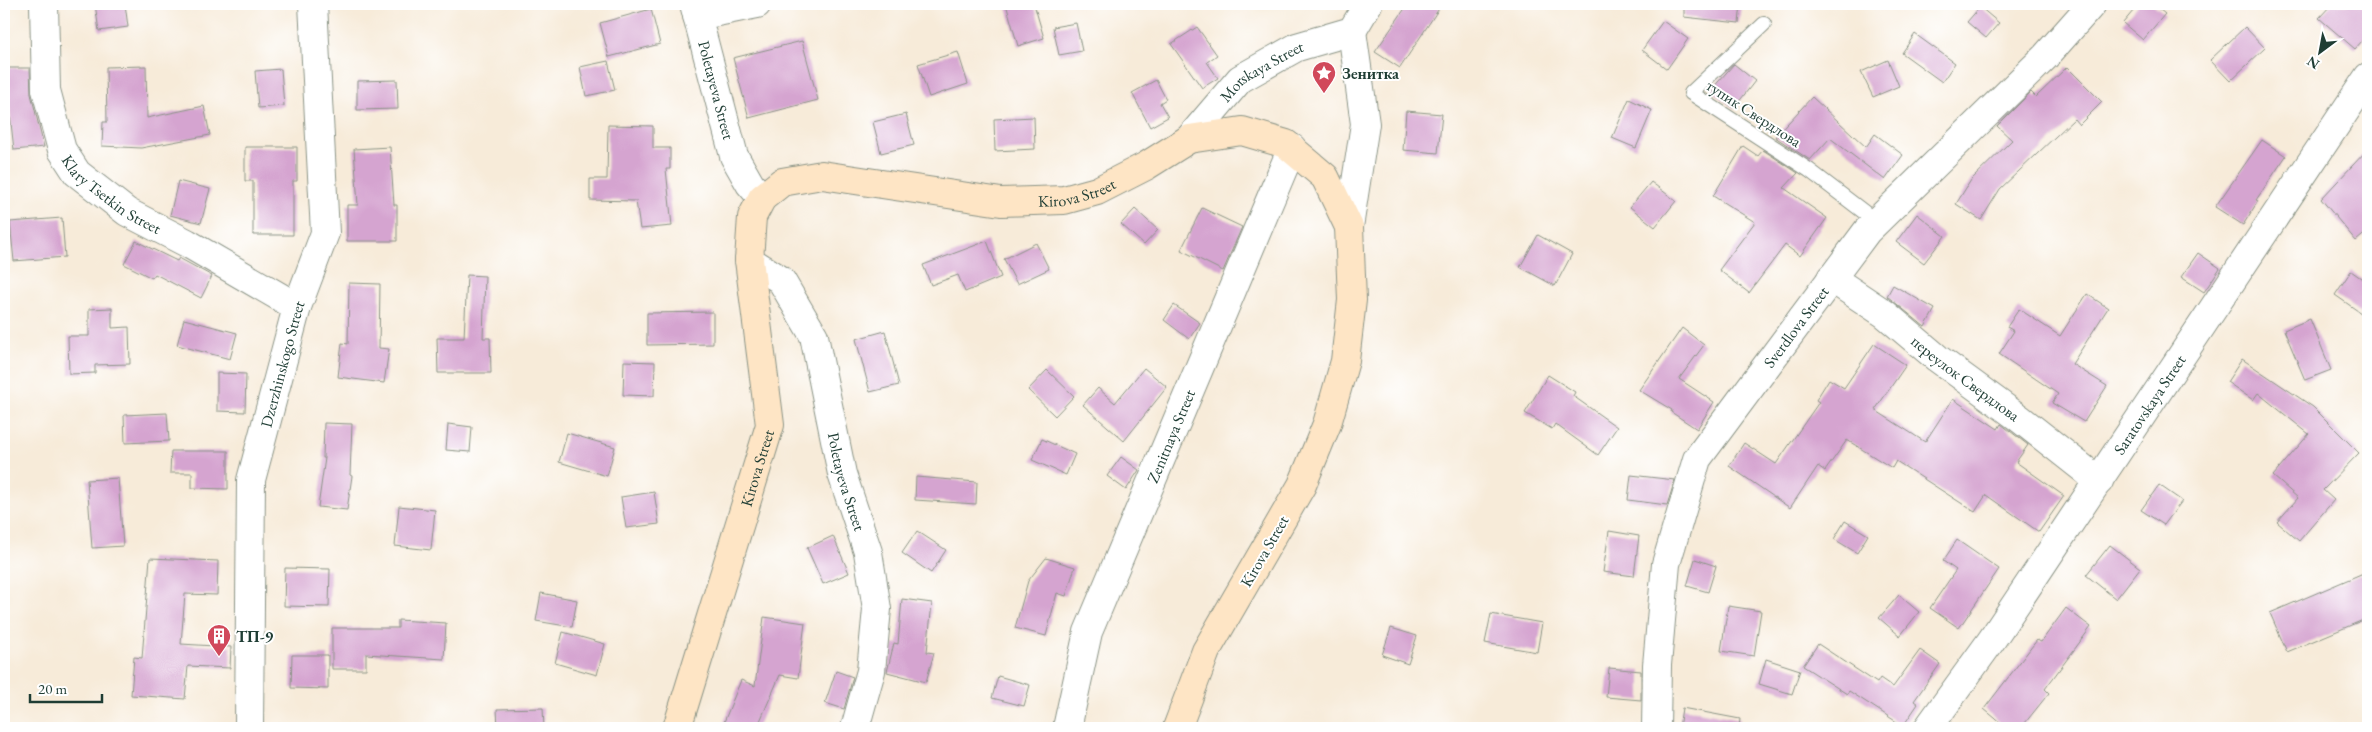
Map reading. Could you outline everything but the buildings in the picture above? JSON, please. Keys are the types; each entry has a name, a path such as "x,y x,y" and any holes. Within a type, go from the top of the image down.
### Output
{"main road":[{"name":"Kirova Street","path":"678,728 770,425 749,260 752,217 762,198 782,182 822,175 1001,202 1064,200 1097,191 1146,166 1189,139 1242,131 1286,144 1325,177 1349,227 1352,300 1345,361 1327,424 1302,485 1206,651 1177,728"}],"street":[{"name":"Klary Tsetkin Street","path":"44,4 46,90 62,150 77,173 127,212 195,248 297,307"},
{"name":"Dzerzhinskogo Street","path":"249,728 251,480 297,307 324,233 313,4"},
{"path":"696,10 757,4"},
{"path":"1349,227 1365,124 1352,31 1368,4"},
{"name":"Sverdlova Street","path":"1656,728 1657,665 1666,564 1697,459 1831,278 1877,222 2045,57 2092,4"},
{"name":"Poletayeva Street","path":"696,10 734,156 750,184 762,198"},
{"name":"Morskaya Street","path":"1189,139 1240,79 1296,47 1352,31"},
{"name":"Saratovskaya Street","path":"1928,728 1991,641 2368,77"},
{"name":"Zenitnaya Street","path":"1067,728 1088,632 1292,148"},
{"name":"Poletayeva Street","path":"749,260 781,280 814,336 842,474 868,552 877,609 871,671 855,728"},
{"name":"переулок Свердлова","path":"1831,278 1885,314 1937,358 2019,418 2099,481"}],"lane":[{"name":"тупик Свердлова","path":"1764,24 1692,93 1809,170 1877,222"}],"place":[{"name":"Зенитка","path":"1324,94"},
{"name":"ТП-9","path":"219,657"}]}
